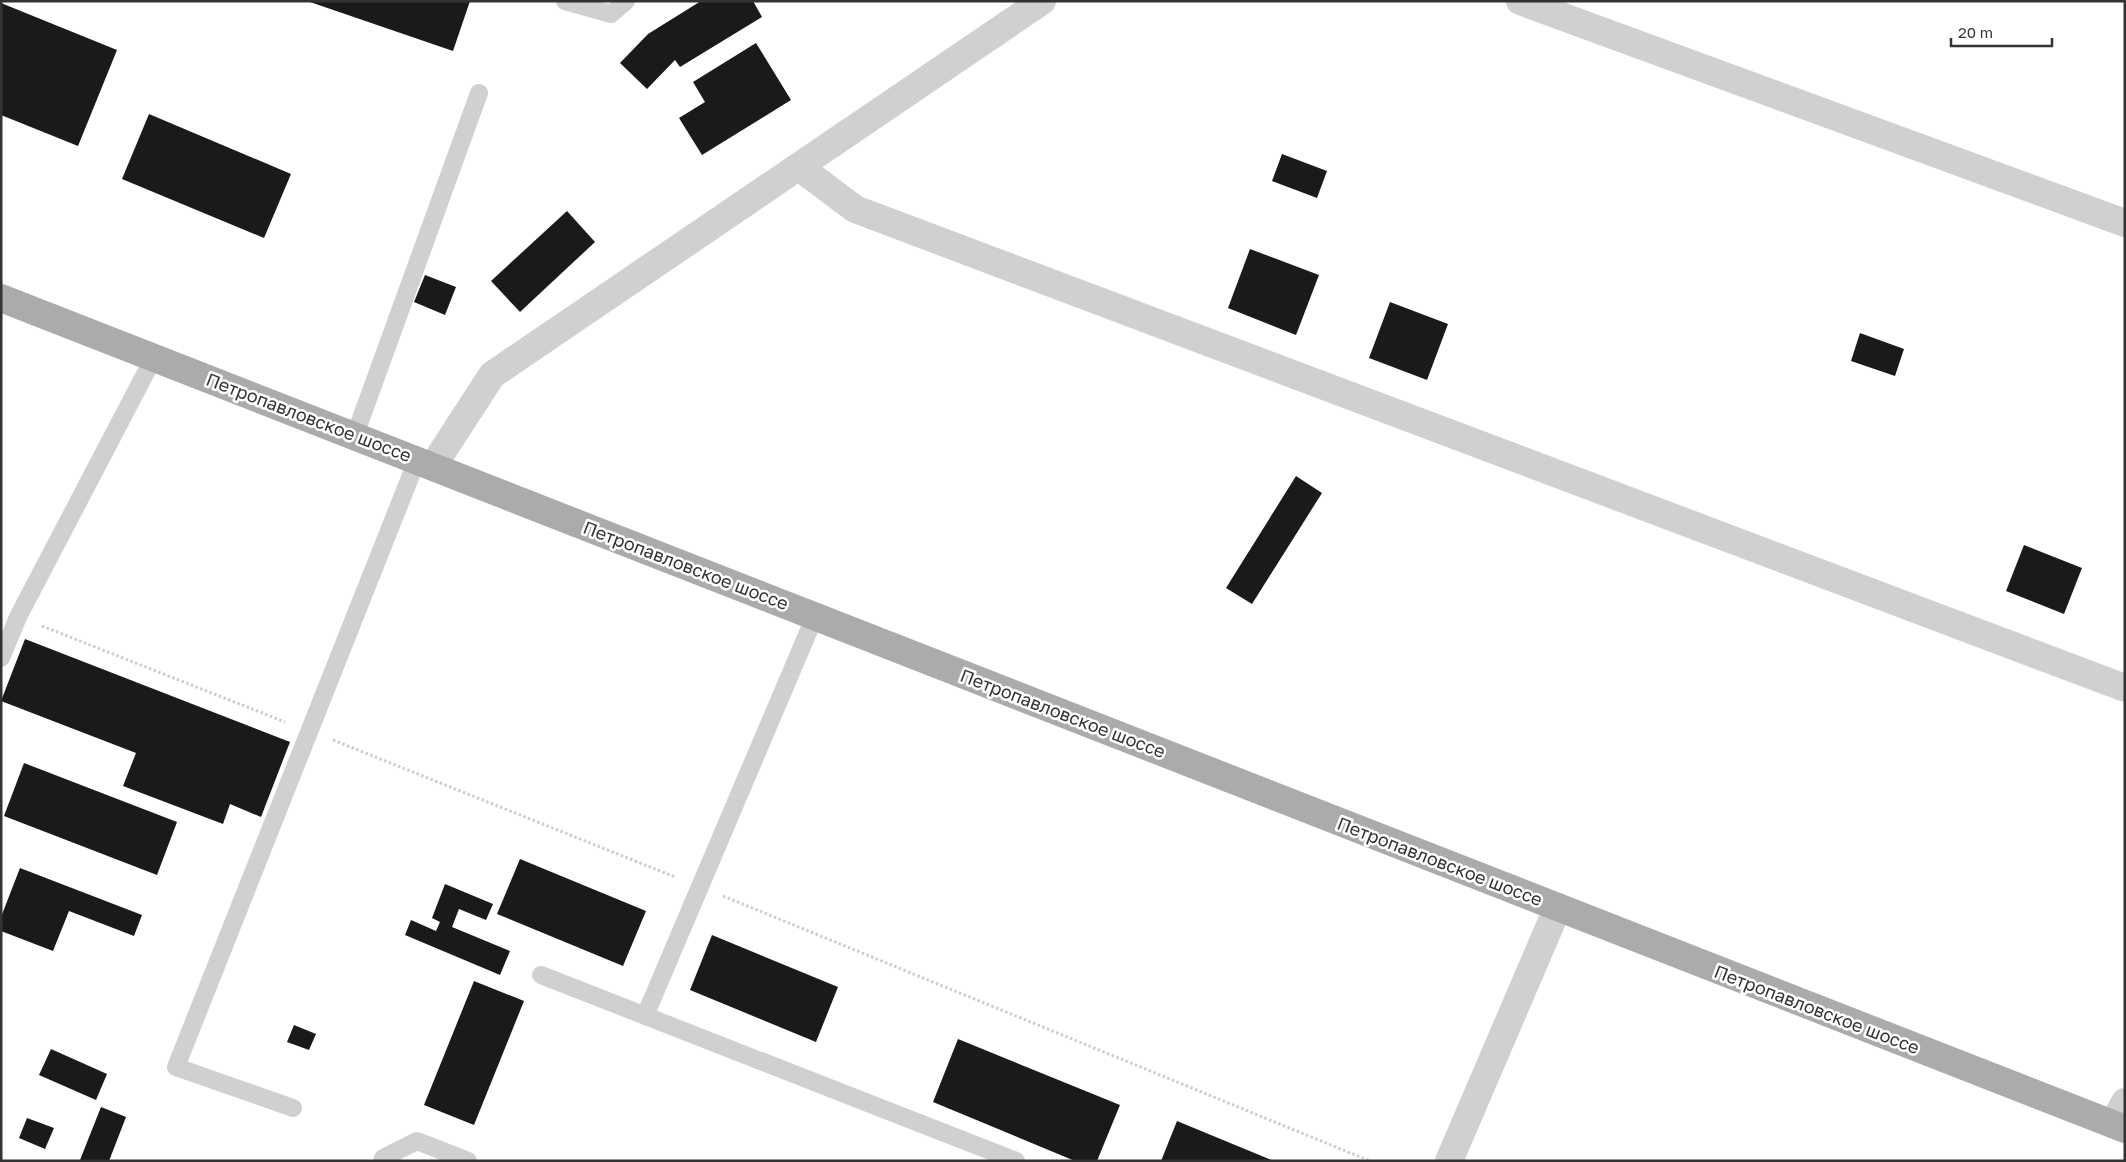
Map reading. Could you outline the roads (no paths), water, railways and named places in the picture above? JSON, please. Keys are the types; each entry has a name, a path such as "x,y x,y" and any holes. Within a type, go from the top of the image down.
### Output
{"main road":[{"name":"Петропавловское шоссе","path":"1,298 356,435 1558,907 2121,1119"}],"street":[{"path":"425,463 492,375 1042,1"},
{"path":"1520,1 2125,223"},
{"path":"799,167 855,209 2125,688"},
{"path":"1450,1161 1558,907"}],"lane":[{"path":"565,1 611,14 626,1"},
{"path":"356,435 479,93"},
{"path":"1,658 26,600 154,357"},
{"path":"292,1108 176,1067 425,463"},
{"path":"645,1016 815,616"},
{"path":"541,975 1016,1161"},
{"path":"382,1161 383,1158 417,1141 468,1161"}]}
